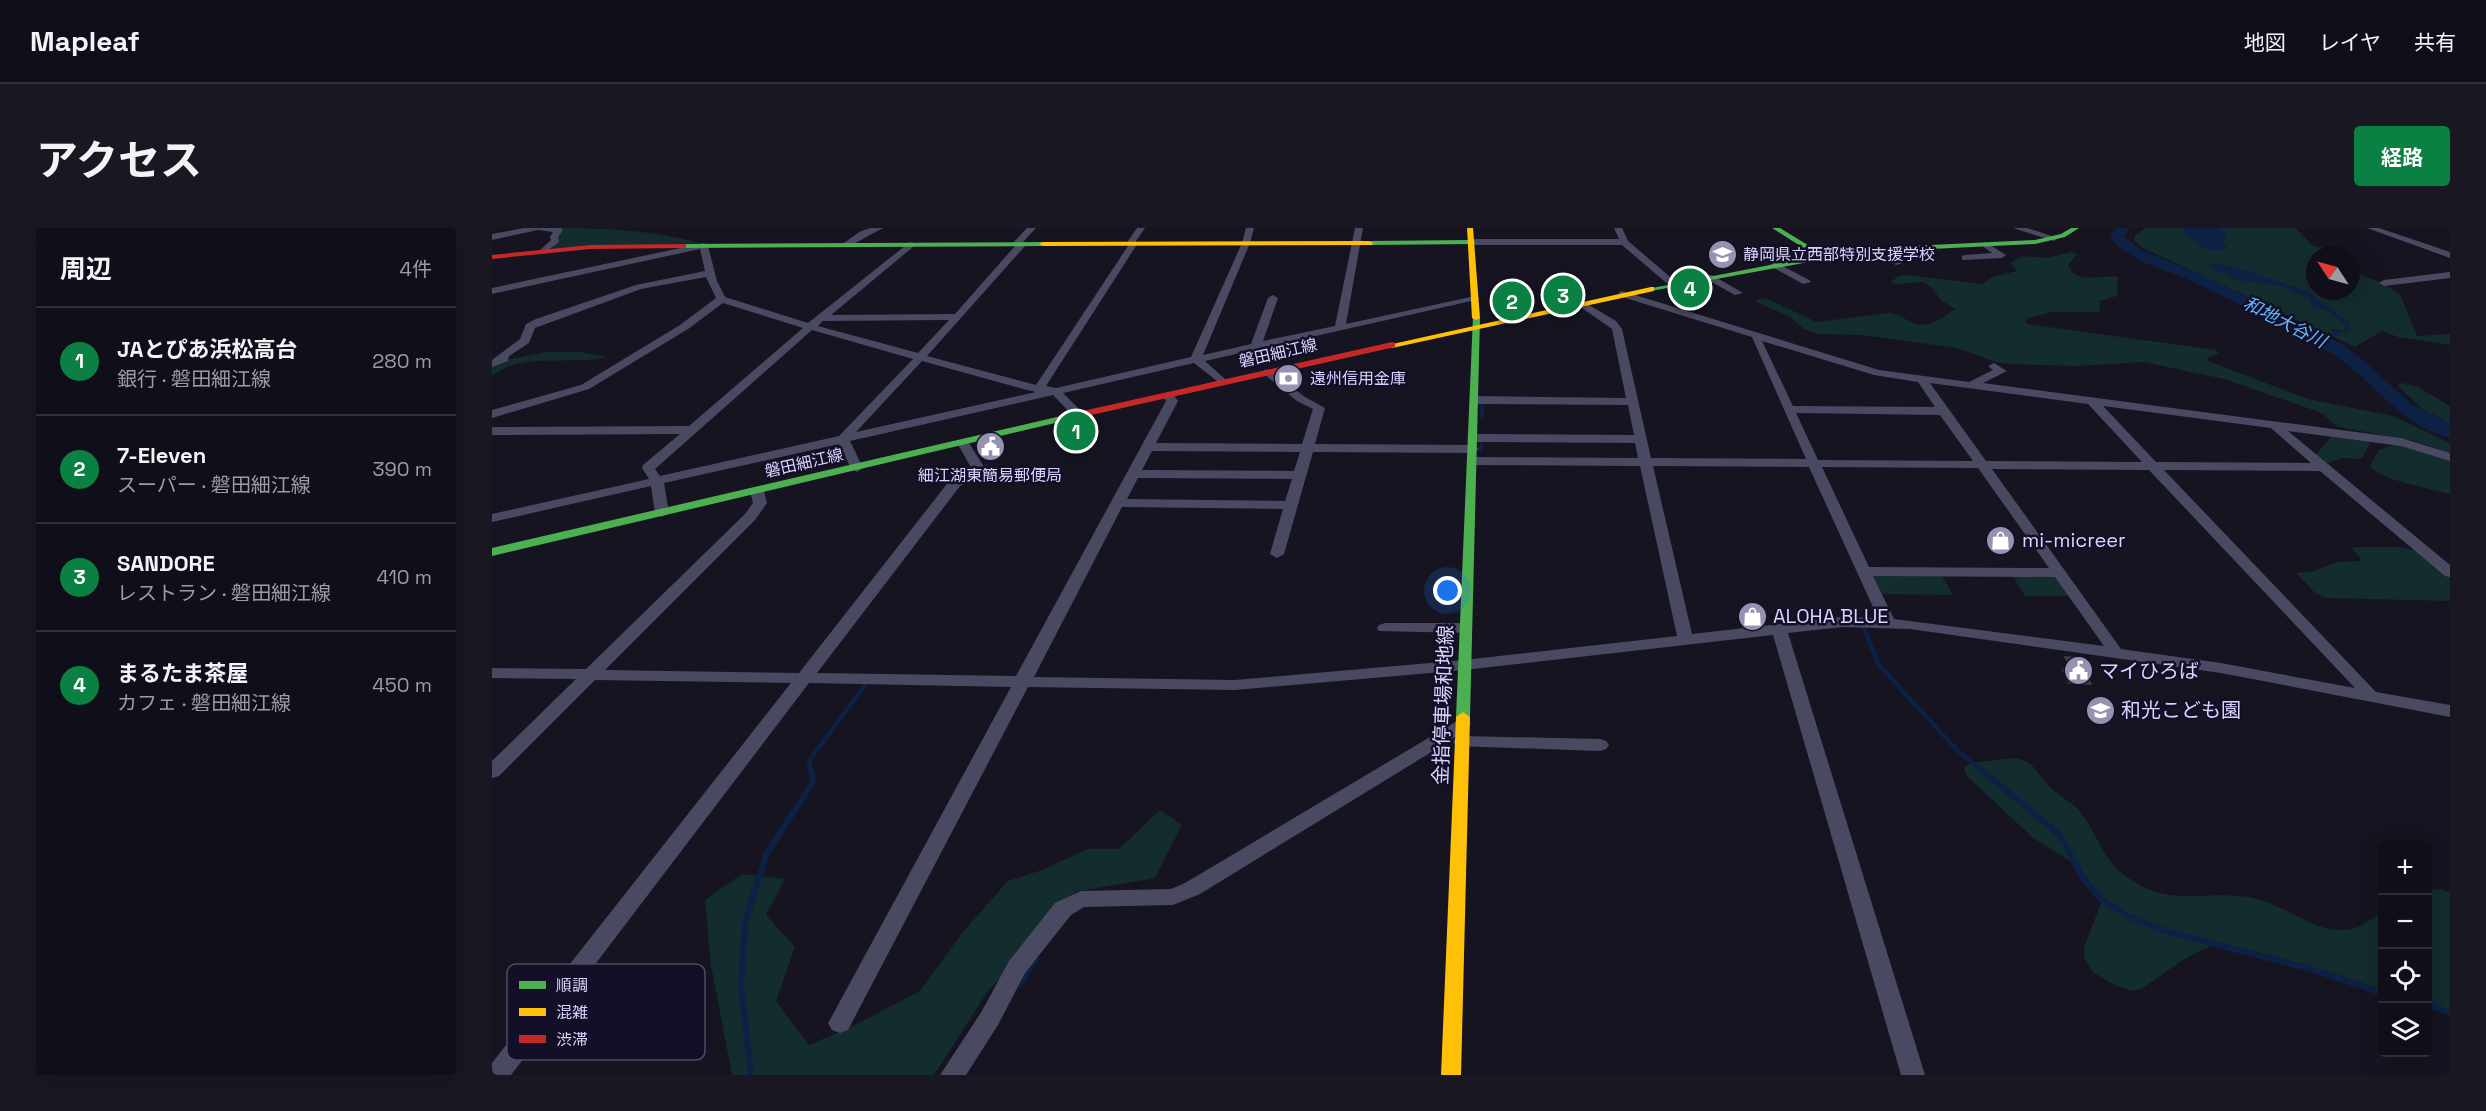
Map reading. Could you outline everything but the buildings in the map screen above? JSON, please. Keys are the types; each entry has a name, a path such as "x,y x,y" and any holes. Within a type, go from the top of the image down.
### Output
{"main road":[{"path":"1775,228 1822,257"},
{"name":"磐田細江線","path":"492,552 1222,382 1579,302 1822,257 1877,250 1985,245 2054,238 2076,228"},
{"path":"492,257 590,247 1356,243 1470,235"},
{"name":"金指停車場和地線","path":"1451,1075 1477,325 1470,235"}],"street":[{"path":"492,237 538,228 559,230 554,237 556,240 543,251"},
{"path":"845,245 864,233 879,228"},
{"path":"843,439 958,317 1032,228"},
{"path":"1039,389 1133,244 1132,241 1141,228"},
{"path":"1197,359 1246,243 1250,228"},
{"path":"1340,328 1359,228"},
{"path":"1618,228 1624,242 1673,284"},
{"path":"2017,228 2054,238"},
{"path":"2370,228 2450,255"},
{"path":"1470,235 1624,242"},
{"path":"662,513 657,481 648,468 811,326 910,245"},
{"path":"1965,258 2002,255 1985,245"},
{"path":"492,291 704,246 710,273 718,295 722,299 919,356 1039,389 1055,391 1079,415"},
{"path":"2433,249 2450,248"},
{"path":"1877,250 1899,262"},
{"path":"1776,265 1806,282"},
{"path":"492,364 504,359 504,355 525,341 530,326 540,321 639,287 710,273"},
{"path":"2384,282 2450,275"},
{"path":"1709,277 1738,293"},
{"path":"1622,294 1868,371 2414,444 2450,457"},
{"path":"1256,346 1273,298"},
{"path":"492,414 585,387 684,327 722,299"},
{"path":"492,518 1197,359 1475,299"},
{"path":"1579,302 1616,327 1682,632 1686,638"},
{"path":"822,318 958,317"},
{"path":"1759,337 1756,339 1887,621"},
{"path":"1197,359 1222,382"},
{"path":"1973,386 2001,371 1994,366"},
{"path":"1268,372 1301,399 1319,408 1277,554"},
{"path":"1924,380 2112,646 2114,653"},
{"path":"840,1023 1134,474 1172,401 1168,395"},
{"path":"1474,400 1632,402"},
{"path":"2092,402 2366,689 2369,696"},
{"path":"1788,409 1944,411"},
{"path":"2276,427 2450,573"},
{"path":"492,431 693,430"},
{"path":"843,439 857,468"},
{"path":"1473,449 1640,439"},
{"path":"583,964 955,483 981,473 963,443"},
{"path":"1148,447 1473,449 1646,462 2322,467"},
{"path":"1134,474 1300,476"},
{"path":"492,772 750,517 760,503 757,491"},
{"path":"1118,503 1292,505"},
{"path":"1863,571 2060,573"},
{"path":"492,673 1235,685 1464,665 1842,622 1887,621 2234,670 2450,711"},
{"path":"1384,628 1466,628"},
{"path":"1777,629 1781,634 1913,1075"},
{"path":"952,1075 990,1018 1017,968 1063,909 1081,899 1173,897 1239,862 1317,812 1431,747 1462,733 1600,745"},
{"path":"497,1075 509,1060"}],"green space":[{"path":"538,228 619,230 658,234 699,243 542,249 555,240 559,231"},
{"path":"2146,228 2296,228 2313,246 2306,246 2306,300 2360,300 2360,274 2400,294 2417,336 2450,334 2450,345 2398,337 2382,331 2355,347 2141,247 2135,241 2134,236"},
{"path":"2071,252 2078,254 2068,264 2076,275 2090,278 2118,277 2117,296 2099,301 2100,310 2098,312 2053,312 2028,318 2025,321 2027,324 2216,350 2219,353 2208,358 2208,361 2308,399 2393,416 2450,443 2450,453 2414,441 2339,427 2319,412 2224,379 2144,362 2077,366 2008,364 1957,348 1862,335 1819,334 1804,329 1790,317 1755,301 1762,298 1770,300 1816,322 1888,313 1923,325 1940,319 1955,309 1941,300 1931,287 1923,282 1896,284 1891,282 1898,276 1982,284 1992,277 2017,271 2010,263 2022,256 2048,258"},
{"path":"547,352 579,352 607,357 532,361 504,368 492,376 492,367 506,360"},
{"path":"2403,383 2418,387 2450,406 2450,424 2421,408 2398,386"},
{"path":"2331,437 2370,443 2360,459 2342,458 2328,463 2321,462 2315,455"},
{"path":"2395,444 2450,459 2450,494 2395,480 2375,471 2370,466 2379,450"},
{"path":"2354,547 2400,547 2417,551 2450,577 2450,601 2327,598 2315,593 2296,573 2314,571 2336,562 2360,561 2360,557 2352,549"},
{"path":"1941,574 1953,595 1880,594 1871,575"},
{"path":"2012,575 2057,577 2071,596 2025,596"},
{"path":"2012,758 2020,759 2031,765 2050,787 2078,809 2115,867 2139,885 2156,892 2172,895 2221,895 2257,899 2334,930 2356,928 2378,915 2378,989 2296,962 2226,946 2214,946 2195,953 2143,988 2133,991 2119,987 2094,973 2085,960 2084,948 2101,898 2079,867 2032,837 1967,776 1964,770 1972,763"},
{"path":"1160,810 1182,825 1155,878 1075,892 986,994 934,1075 732,1075 711,965 705,900 742,874 785,879 766,915 795,947 776,1001 809,1045 853,1026 920,991 962,933 1008,881 1042,870 1088,849 1119,849"},
{"path":"2432,890 2450,892 2450,1010 2432,1004"}],"water":[{"path":"2184,228 2219,228 2227,234 2222,243 2229,249 2211,251 2199,246 2199,243 2181,233"},
{"path":"2216,263 2239,268 2306,291 2306,297 2277,285 2238,280 2208,266"},
{"path":"2310,300 2319,300 2349,323 2351,330 2338,332 2337,336 2333,335 2331,329 2344,330 2345,324 2330,312 2312,305"}],"waterway":[{"name":"和地大谷川","path":"2123,228 2117,237 2125,246 2199,279 2334,347 2356,363 2403,407 2450,432"},
{"path":"1482,406 1482,417"},
{"path":"1481,450 1482,439"},
{"path":"1863,625 1878,664 1956,749 1985,773"},
{"path":"811,773 809,761 865,685"},
{"path":"751,1075 741,985 745,922 767,853 813,782 811,771"},
{"path":"1983,771 2060,835 2084,880 2101,899 2126,915 2165,931 2307,968 2378,992"},
{"path":"1019,985 1036,959"},
{"path":"2432,1006 2450,1013"}],"traffic: fast":[{"path":"1775,228 1822,257"},
{"path":"1651,289 1836,255 1890,249 2035,242 2063,236 2076,228"},
{"path":"1369,243 1471,242"},
{"path":"683,246 1043,244"},
{"path":"1463,717 1476,318"},
{"path":"492,552 1078,415"}],"traffic: slow":[{"path":"1470,228 1476,318"},
{"path":"1043,244 1369,243"},
{"path":"1392,345 1651,289"},
{"path":"1451,1075 1463,717"}],"traffic: jam":[{"path":"492,257 590,247 683,246"},
{"path":"1078,415 1392,345"}],"place":[{"name":"静岡県立西部特別支援学校","path":"1722,254"},
{"name":"まるたま茶屋","path":"1690,288"},
{"name":"SANDORE","path":"1563,295"},
{"name":"7-Eleven","path":"1512,301"},
{"name":"遠州信用金庫","path":"1289,378"},
{"name":"JAとぴあ浜松高台","path":"1076,431"},
{"name":"細江湖東簡易郵便局","path":"990,447"},
{"name":"mi-micreer","path":"2001,540"},
{"name":"ALOHA BLUE","path":"1752,616"},
{"name":"マイひろば","path":"2078,671"},
{"name":"和光こども園","path":"2100,710"}]}
